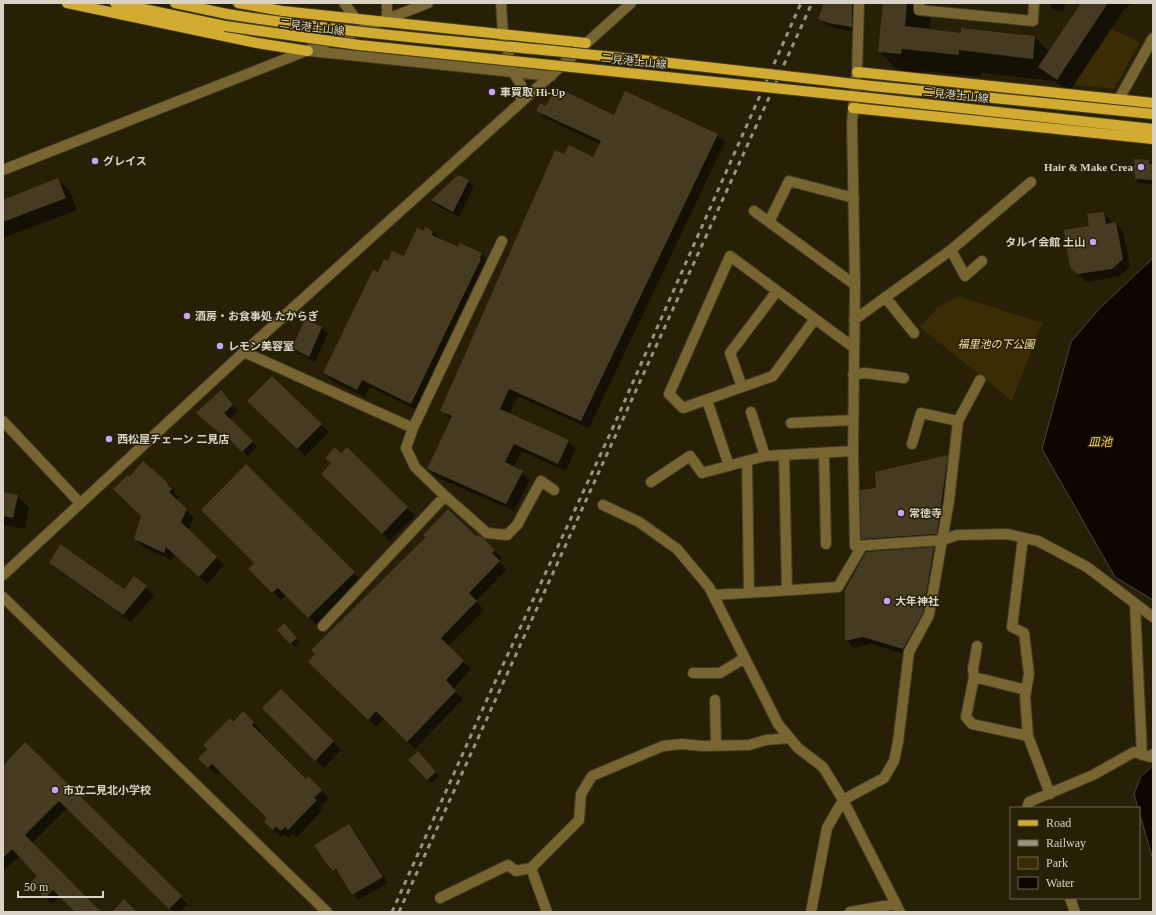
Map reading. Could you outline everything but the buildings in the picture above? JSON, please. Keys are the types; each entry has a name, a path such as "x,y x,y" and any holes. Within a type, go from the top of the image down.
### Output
{"main road":[{"path":"67,3 257,43 308,51"},
{"name":"二見港土山線","path":"115,3 225,26 359,45 1153,129"},
{"name":"二見港土山線","path":"175,3 227,14 271,21 381,34 1153,114"},
{"path":"238,3 282,11 586,44"},
{"path":"857,72 1153,103"},
{"path":"853,108 1153,139"}],"street":[{"path":"344,3 356,19"},
{"path":"385,21 387,3"},
{"path":"3,170 428,3"},
{"path":"501,3 503,34 513,72 521,84 521,102"},
{"path":"3,575 244,352 631,3"},
{"path":"859,3 857,72 853,108 855,285 853,347 853,451 855,546 943,540 957,535 1007,534 1038,540 1086,567 1153,617"},
{"path":"920,3 919,10 1033,21 1034,3"},
{"path":"1120,99 1152,42"},
{"path":"308,51 551,76"},
{"path":"769,222 789,181 854,198"},
{"path":"854,320 951,250 1031,182"},
{"path":"754,211 855,285"},
{"path":"502,241 413,428 406,448 415,467 487,533 506,536 517,525 540,481 554,490"},
{"path":"951,250 965,276 982,262"},
{"path":"815,319 772,376 683,408 669,394 730,256 853,347"},
{"path":"742,387 730,353 777,291"},
{"path":"885,298 914,333"},
{"path":"244,352 413,428"},
{"path":"853,374 864,373 904,378"},
{"path":"811,912 827,828 843,800 884,778 894,760 898,742 908,652 929,615 943,540 958,421 980,380"},
{"path":"707,400 729,466"},
{"path":"751,412 765,456"},
{"path":"912,444 921,413 958,421"},
{"path":"3,420 80,503"},
{"path":"791,423 853,420"},
{"path":"651,482 690,456 702,473 765,456 853,451"},
{"path":"824,453 826,544"},
{"path":"784,455 787,590"},
{"path":"747,461 749,593"},
{"path":"322,626 445,496"},
{"path":"603,505 639,522 677,549 714,595 778,724 798,748 823,767 843,800 898,908 850,912"},
{"path":"1023,538 1012,627 1024,633 1029,674 1025,697 1028,736 1050,794"},
{"path":"714,595 838,587 862,546"},
{"path":"3,597 327,912"},
{"path":"1135,605 1142,755"},
{"path":"977,646 973,669 974,677 966,716 972,724 1028,736"},
{"path":"693,673 720,673 746,658"},
{"path":"974,677 1026,690"},
{"path":"715,700 716,746"},
{"path":"440,898 508,865 516,871 531,868 579,820 581,794 592,776 663,746 682,744 703,746 749,745 766,740 790,738"},
{"path":"1028,807 1029,802 1093,775 1134,752 1150,757 1153,754"},
{"path":"531,868 547,912"},
{"path":"1070,899 1075,912"}],"green space":[{"path":"1112,29 1140,42 1114,89 1073,85"},
{"name":"福里池の下公園","path":"958,296 1042,323 1012,401 920,327 937,308"}],"water":[{"name":"皿池","path":"1153,258 1153,600 1115,577 1042,449 1071,342 1099,309"},
{"path":"1153,766 1153,860 1140,815 1140,807 1138,807 1134,794 1141,776"}],"railway":[{"path":"392,912 489,695 610,434 801,3"},
{"path":"399,912 812,3"}],"place":[{"name":"車買取 Hi-Up","path":"492,92"},
{"name":"グレイス","path":"95,161"},
{"name":"Hair & Make Crea","path":"1141,167"},
{"name":"タルイ会館 土山","path":"1093,242"},
{"name":"酒房・お食事処 たからぎ","path":"187,316"},
{"name":"レモン美容室","path":"220,346"},
{"name":"西松屋チェーン 二見店","path":"109,439"},
{"name":"常徳寺","path":"901,513"},
{"name":"大年神社","path":"887,601"},
{"name":"市立二見北小学校","path":"55,790"}]}
